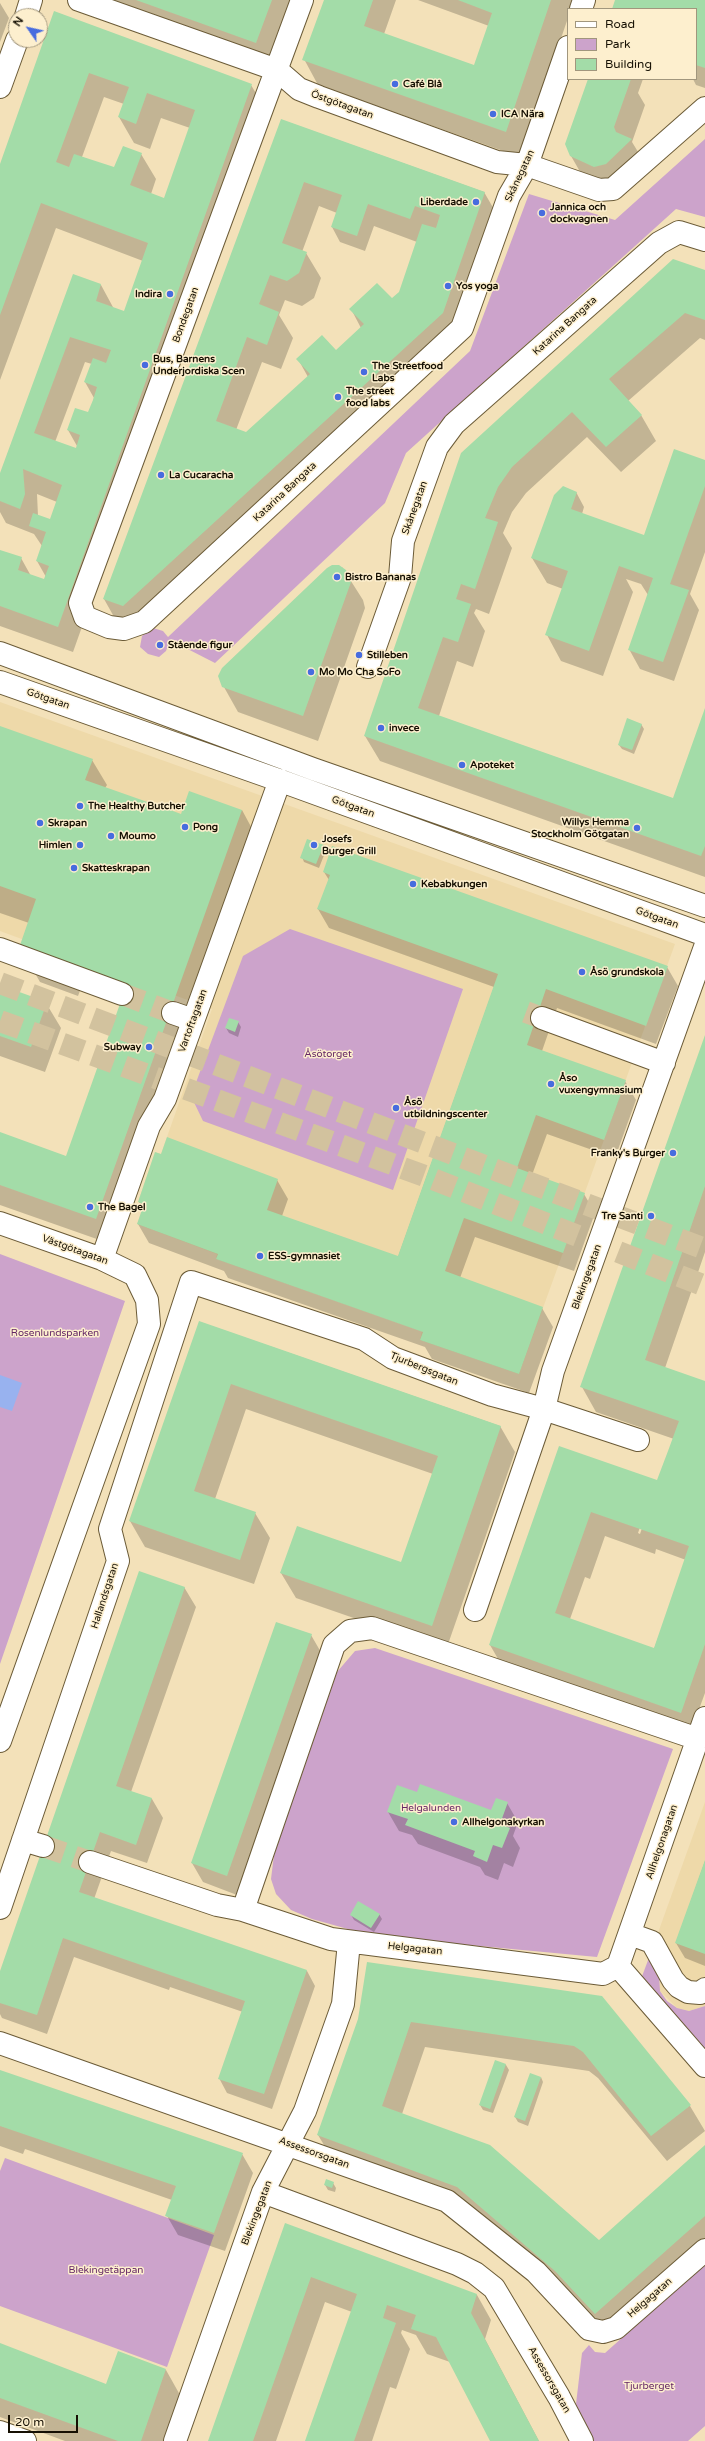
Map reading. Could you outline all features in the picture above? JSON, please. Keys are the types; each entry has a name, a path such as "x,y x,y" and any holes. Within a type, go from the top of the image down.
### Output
{"street":[{"name":"Östgötagatan","path":"79,0 277,70 299,89 497,162 527,165 599,190 613,189 705,108"},
{"name":"Bondegatan","path":"97,623 85,617 80,603 302,0"},
{"path":"0,87 14,48"},
{"name":"Skånegatan","path":"462,328 509,196 527,165 567,50"},
{"name":"Katarina Bangata","path":"454,424 659,243 678,232 705,240"},
{"name":"Katarina Bangata","path":"97,623 124,629 144,622 462,328"},
{"name":"Skånegatan","path":"368,667 400,576 403,541 437,447 454,424"},
{"path":"0,653 318,771 705,906"},
{"name":"Götgatan","path":"0,682 280,780 705,935"},
{"name":"Vartoftagatan","path":"102,1260 149,1126 165,1099 183,1017 280,780"},
{"name":"Blekingegatan","path":"475,1610 544,1409 553,1371 705,947"},
{"path":"0,949 122,994"},
{"path":"542,1018 664,1063"},
{"name":"Västgötagatan","path":"0,1223 102,1260 135,1275 147,1300 149,1324 0,1741"},
{"name":"Tjurbergsgatan","path":"191,1282 364,1339 393,1358 506,1400 544,1409 638,1440"},
{"name":"Hallandsgatan","path":"0,1908 33,1843 118,1562 110,1529 191,1282"},
{"path":"242,1910 334,1645 350,1631 372,1628 698,1739"},
{"name":"Allhelgonagatan","path":"618,1966 705,1718"},
{"name":"Helgagatan","path":"90,1862 217,1905 242,1910 331,1939 486,1957 603,1974 618,1966"},
{"path":"630,1934 652,1942 673,1980 679,1987 688,1992 700,1992 705,1989"},
{"name":"Blekingegatan","path":"175,2441 263,2192 306,2111 343,2004 349,1942"},
{"path":"618,1966 705,2066"},
{"name":"Assessorsgatan","path":"0,2043 288,2143 447,2201 536,2272 589,2329"},
{"name":"Assessorsgatan","path":"263,2192 457,2264 475,2273 494,2288 559,2397 582,2441"},
{"name":"Helgagatan","path":"589,2329 603,2332 616,2328 705,2250"},
{"path":"0,2432 25,2441"}],"shaded area":[{"name":"Åsö utbildningscenter","path":"0,702 675,944 519,1374 420,1340 422,1331 216,1259 217,1254 137,1224 144,1204 138,1202 155,1152 161,1154 212,1009 0,931"},
{"path":"705,1802 705,2006 689,2011 677,2008 660,1991 659,1975 650,1955"}],"green space":[{"path":"705,139 705,217 676,209 406,453 385,503 215,663 170,640 166,651 159,657 148,654 140,647 142,636 153,628 163,631 168,637 470,351 529,194 615,220"},
{"name":"Åsötorget","path":"290,929 463,989 393,1190 203,1121 191,1096 243,956"},
{"name":"Rosenlundsparken","path":"0,1254 125,1301 0,1664"},
{"name":"Helgalunden","path":"375,1648 673,1749 597,1957 373,1936 312,1919 291,1910 276,1894 271,1879 274,1855 337,1672 355,1651"},
{"path":"650,1955 659,1975 660,1991 667,2001 677,2008 689,2011 705,2006 705,2055 641,1979"},
{"name":"Blekingetäppan","path":"5,2158 214,2235 167,2367 0,2306 0,2171"},
{"name":"Tjurberget","path":"705,2264 705,2426 688,2441 593,2441 576,2404 582,2353 589,2345 595,2352 605,2353"}],"water":[{"path":"0,1375 22,1383 12,1411 0,1407"}],"building":[{"path":"136,0 272,0 256,43"},
{"path":"324,0 373,0 364,26 474,65 492,13 458,0 551,0 506,132 302,60"},
{"path":"615,0 705,0 705,68 697,65 697,8 612,8"},
{"path":"54,11 252,84 58,627 0,606 0,550 22,557 18,570 44,579 49,566 36,561 46,532 29,526 33,513 50,519 62,485 23,469 25,494 20,509 0,501 0,473 73,274 101,284 96,301 124,311 148,243 41,203 0,315 0,164 41,48 48,48 48,28","holes":["89,73 129,87 118,117 136,124 147,93 195,110 164,198 130,185 142,153 123,146 114,167 74,154 69,167 56,162","70,337 111,350 106,363 93,358 84,382 97,387 88,412 75,408 67,430 80,435 76,448 34,433"]},
{"path":"588,80 631,80 614,127 616,132 632,139 606,164 594,167 570,156 565,144"},
{"path":"281,119 485,192 443,313 123,606 103,599","holes":["304,182 342,195 331,227 357,236 368,204 410,219 415,206 440,215 436,228 422,224 399,292 392,298 377,283 349,309 364,324 336,350 322,335 296,359 310,374 246,432 216,421 247,337 267,345 279,312 259,304 270,275 287,281 299,273 307,252 282,243"]},
{"path":"673,259 705,270 705,320 685,313 609,379 642,415 606,447 572,412 512,467 498,487 485,518 498,522 475,589 461,584 456,599 471,604 458,642 443,637 418,708 673,798 705,708 705,846 701,856 364,736 461,453"},
{"path":"674,449 705,460 705,486 670,584 689,590 663,662 628,650 653,578 619,566 589,651 545,635 568,571 531,558 554,495 563,486 577,492 571,509 644,535"},
{"path":"332,565 339,565 346,570 351,582 303,716 222,687 218,676 222,668 327,568"},
{"path":"627,718 642,724 632,750 618,745"},
{"path":"0,726 93,759 85,780 181,814 189,791 242,810 96,1219 0,1185 0,1132 66,1156 127,984 19,948 36,899 0,886"},
{"path":"307,839 324,845 316,864 300,858"},
{"path":"332,846 668,966 646,1026 546,989 527,1045 626,1080 604,1140 536,1115 517,1168 585,1193 563,1253 464,1218 445,1271 543,1307 519,1374 420,1340 423,1332 216,1259 218,1254 137,1224 144,1204 138,1202 155,1152 161,1154 167,1137 278,1179 267,1210 398,1256 498,974 317,909 330,875 323,872"},
{"path":"0,985 47,1002 31,1047 0,1036"},
{"path":"229,1018 239,1021 235,1032 225,1028"},
{"path":"705,1035 705,1186 645,1360 705,1381 705,1644 681,1713 489,1645 559,1446 657,1480 679,1421 580,1387","holes":["591,1512 689,1546 654,1648 555,1613"]},
{"path":"199,1321 501,1426 432,1626 280,1573 297,1526 401,1562 438,1456 231,1384 194,1491 256,1512 240,1560 129,1521"},
{"path":"139,1571 185,1587 116,1786 152,1798 136,1845 100,1832 79,1892 307,1970 264,2094 218,2079 245,2001 63,1938 37,2015 0,2003 0,1971"},
{"path":"276,1622 312,1634 227,1876 191,1863"},
{"name":"Allhelgonakyrkan","path":"420,1784 491,1810 496,1798 508,1802 500,1824 510,1828 502,1848 493,1845 487,1862 473,1856 475,1851 405,1825 408,1819 387,1812 397,1785 417,1792"},
{"path":"705,1860 705,1954 675,1943"},
{"path":"358,1901 380,1914 371,1928 350,1915"},
{"path":"367,1962 602,1996 691,2105 651,2136 583,2052 574,2046 411,2022 382,2106 490,2145 599,2240 705,2145 705,2216 595,2314 555,2271 457,2187 317,2135 358,2019"},
{"path":"495,2060 506,2064 490,2109 479,2105"},
{"path":"0,2070 243,2153 214,2233 165,2216 176,2186 0,2126"},
{"path":"530,2073 541,2077 525,2121 514,2117"},
{"path":"326,2179 334,2182 332,2188 324,2185"},
{"path":"285,2223 477,2294 471,2313 539,2441 490,2441 436,2337 411,2329 416,2315 387,2305 383,2318 396,2323 354,2441 305,2441 357,2294 311,2277 253,2441 208,2441"},
{"path":"0,2343 106,2384 118,2351 166,2369 141,2441 118,2441 0,2398"}],"tunnel":[{"path":"0,983 705,1249"},
{"path":"122,994 173,1013"},
{"path":"526,1012 542,1018"},
{"path":"0,1021 433,1179 705,1286"},
{"path":"43,1846 90,1862"}],"place":[{"name":"Café Blå","path":"395,84"},
{"name":"ICA Nära","path":"493,114"},
{"name":"Liberdade","path":"476,202"},
{"name":"Jannica och dockvagnen","path":"542,213"},
{"name":"Yos yoga","path":"448,286"},
{"name":"Indira","path":"170,294"},
{"name":"Bus, Barnens Underjordiska Scen","path":"145,365"},
{"name":"The Streetfood Labs","path":"364,372"},
{"name":"The street food labs","path":"338,397"},
{"name":"La Cucaracha","path":"161,475"},
{"name":"Bistro Bananas","path":"337,577"},
{"name":"Stående figur","path":"160,645"},
{"name":"Stilleben","path":"359,655"},
{"name":"Mo Mo Cha SoFo","path":"311,672"},
{"name":"invece","path":"381,728"},
{"name":"Apoteket","path":"462,765"},
{"name":"The Healthy Butcher","path":"80,806"},
{"name":"Skrapan","path":"40,823"},
{"name":"Pong","path":"185,827"},
{"name":"Willys Hemma Stockholm Götgatan","path":"637,828"},
{"name":"Moumo","path":"111,836"},
{"name":"Himlen","path":"80,845"},
{"name":"Josefs Burger Grill","path":"314,845"},
{"name":"Skatteskrapan","path":"74,868"},
{"name":"Kebabkungen","path":"413,884"},
{"name":"Åsö grundskola","path":"582,972"},
{"name":"Subway","path":"149,1047"},
{"name":"Åso vuxengymnasium","path":"551,1084"},
{"name":"Åsö utbildningscenter","path":"396,1108"},
{"name":"Franky's Burger","path":"673,1153"},
{"name":"The Bagel","path":"90,1207"},
{"name":"Tre Santi","path":"651,1216"},
{"name":"ESS-gymnasiet","path":"260,1256"},
{"name":"Allhelgonakyrkan","path":"454,1822"}]}
